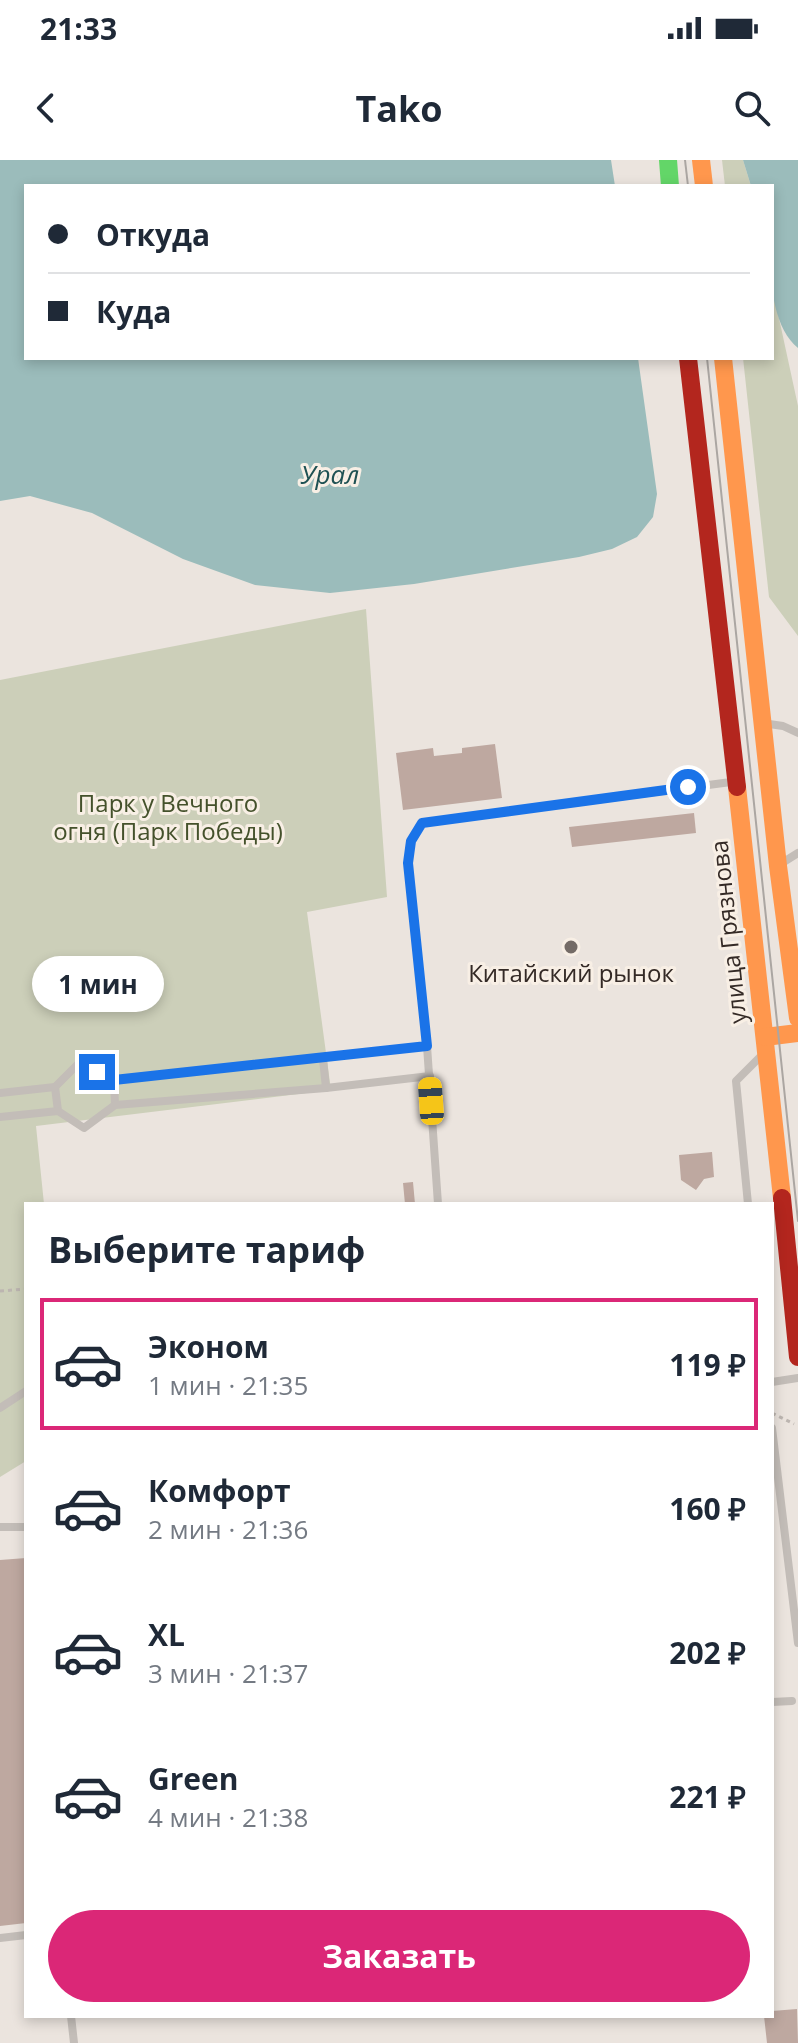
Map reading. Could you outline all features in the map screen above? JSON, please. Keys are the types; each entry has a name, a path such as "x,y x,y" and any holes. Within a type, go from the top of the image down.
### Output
{"main road":[{"path":"668,160 670,184"},
{"path":"701,160 704,184"},
{"name":"улица Грязнова","path":"688,360 766,1044 798,1357"},
{"path":"723,360 778,866 798,1018"},
{"path":"766,1044 798,1033"}],"lane":[{"path":"763,724 783,726 798,733"},
{"path":"438,1202 430,1076 408,863 411,841 422,823 736,781"},
{"path":"778,866 798,853"},
{"path":"748,1202 736,1081 766,1044"},
{"path":"0,1093 55,1087 79,1063 114,1080 427,1046"},
{"path":"323,1059 326,1088"},
{"path":"0,1117 58,1111 84,1128 115,1105 326,1088 430,1076"},
{"path":"114,1080 115,1105"},
{"path":"55,1087 58,1111"},
{"path":"774,1382 798,1378"},
{"path":"0,1408 24,1392"},
{"path":"774,1445 798,1643"},
{"path":"0,1527 24,1527"},
{"path":"774,1702 792,1701"},
{"path":"0,1938 24,1935"},
{"path":"71,2018 74,2043"}],"path":[{"path":"0,1291 24,1289"},
{"path":"774,1414 794,1424"}],"green space":[{"path":"722,160 743,160 750,184 725,184"},
{"path":"774,295 798,406 798,636 769,597 743,360 774,360"},
{"name":"Парк у Вечного огня (Парк Победы)","path":"366,609 387,897 307,912 331,1090 36,1126 44,1202 24,1202 24,1462 0,1477 0,680"}],"water":[{"name":"Урал","path":"0,160 611,160 615,184 24,184 24,360 638,360 657,494 653,517 637,537 612,549 579,557 414,584 330,593 255,585 183,559 92,513 30,496 0,501"},
{"path":"743,160 798,160 798,348 786,334 774,299 774,184 750,184"}],"building":[{"path":"495,744 502,798 403,810 396,753 433,748 434,756 462,753 462,748"},
{"path":"694,813 696,833 572,847 569,827"},
{"path":"712,1152 714,1177 704,1179 696,1190 681,1180 679,1155"},
{"path":"413,1182 415,1202 405,1202 403,1183"},
{"path":"24,1558 24,1923 0,1926 0,1560"},
{"path":"797,2009 798,2043 767,2043 764,2018 774,2018 774,2011"}],"tram line":[{"path":"685,160 688,184"},
{"path":"707,360 798,1221"}],"traffic: fast":[{"path":"668,160 670,184"}],"traffic: slow":[{"path":"701,160 704,184"},
{"path":"723,360 778,866 798,1018"},
{"path":"737,787 782,1198"},
{"path":"765,1037 798,1033"}],"traffic: jam":[{"path":"688,360 737,787"},
{"path":"782,1198 798,1357"}],"place":[{"name":"Китайский рынок","path":"571,947"}],"route":[{"path":"97,1072 114,1080 427,1046 408,863 411,841 422,823 688,787"}]}
